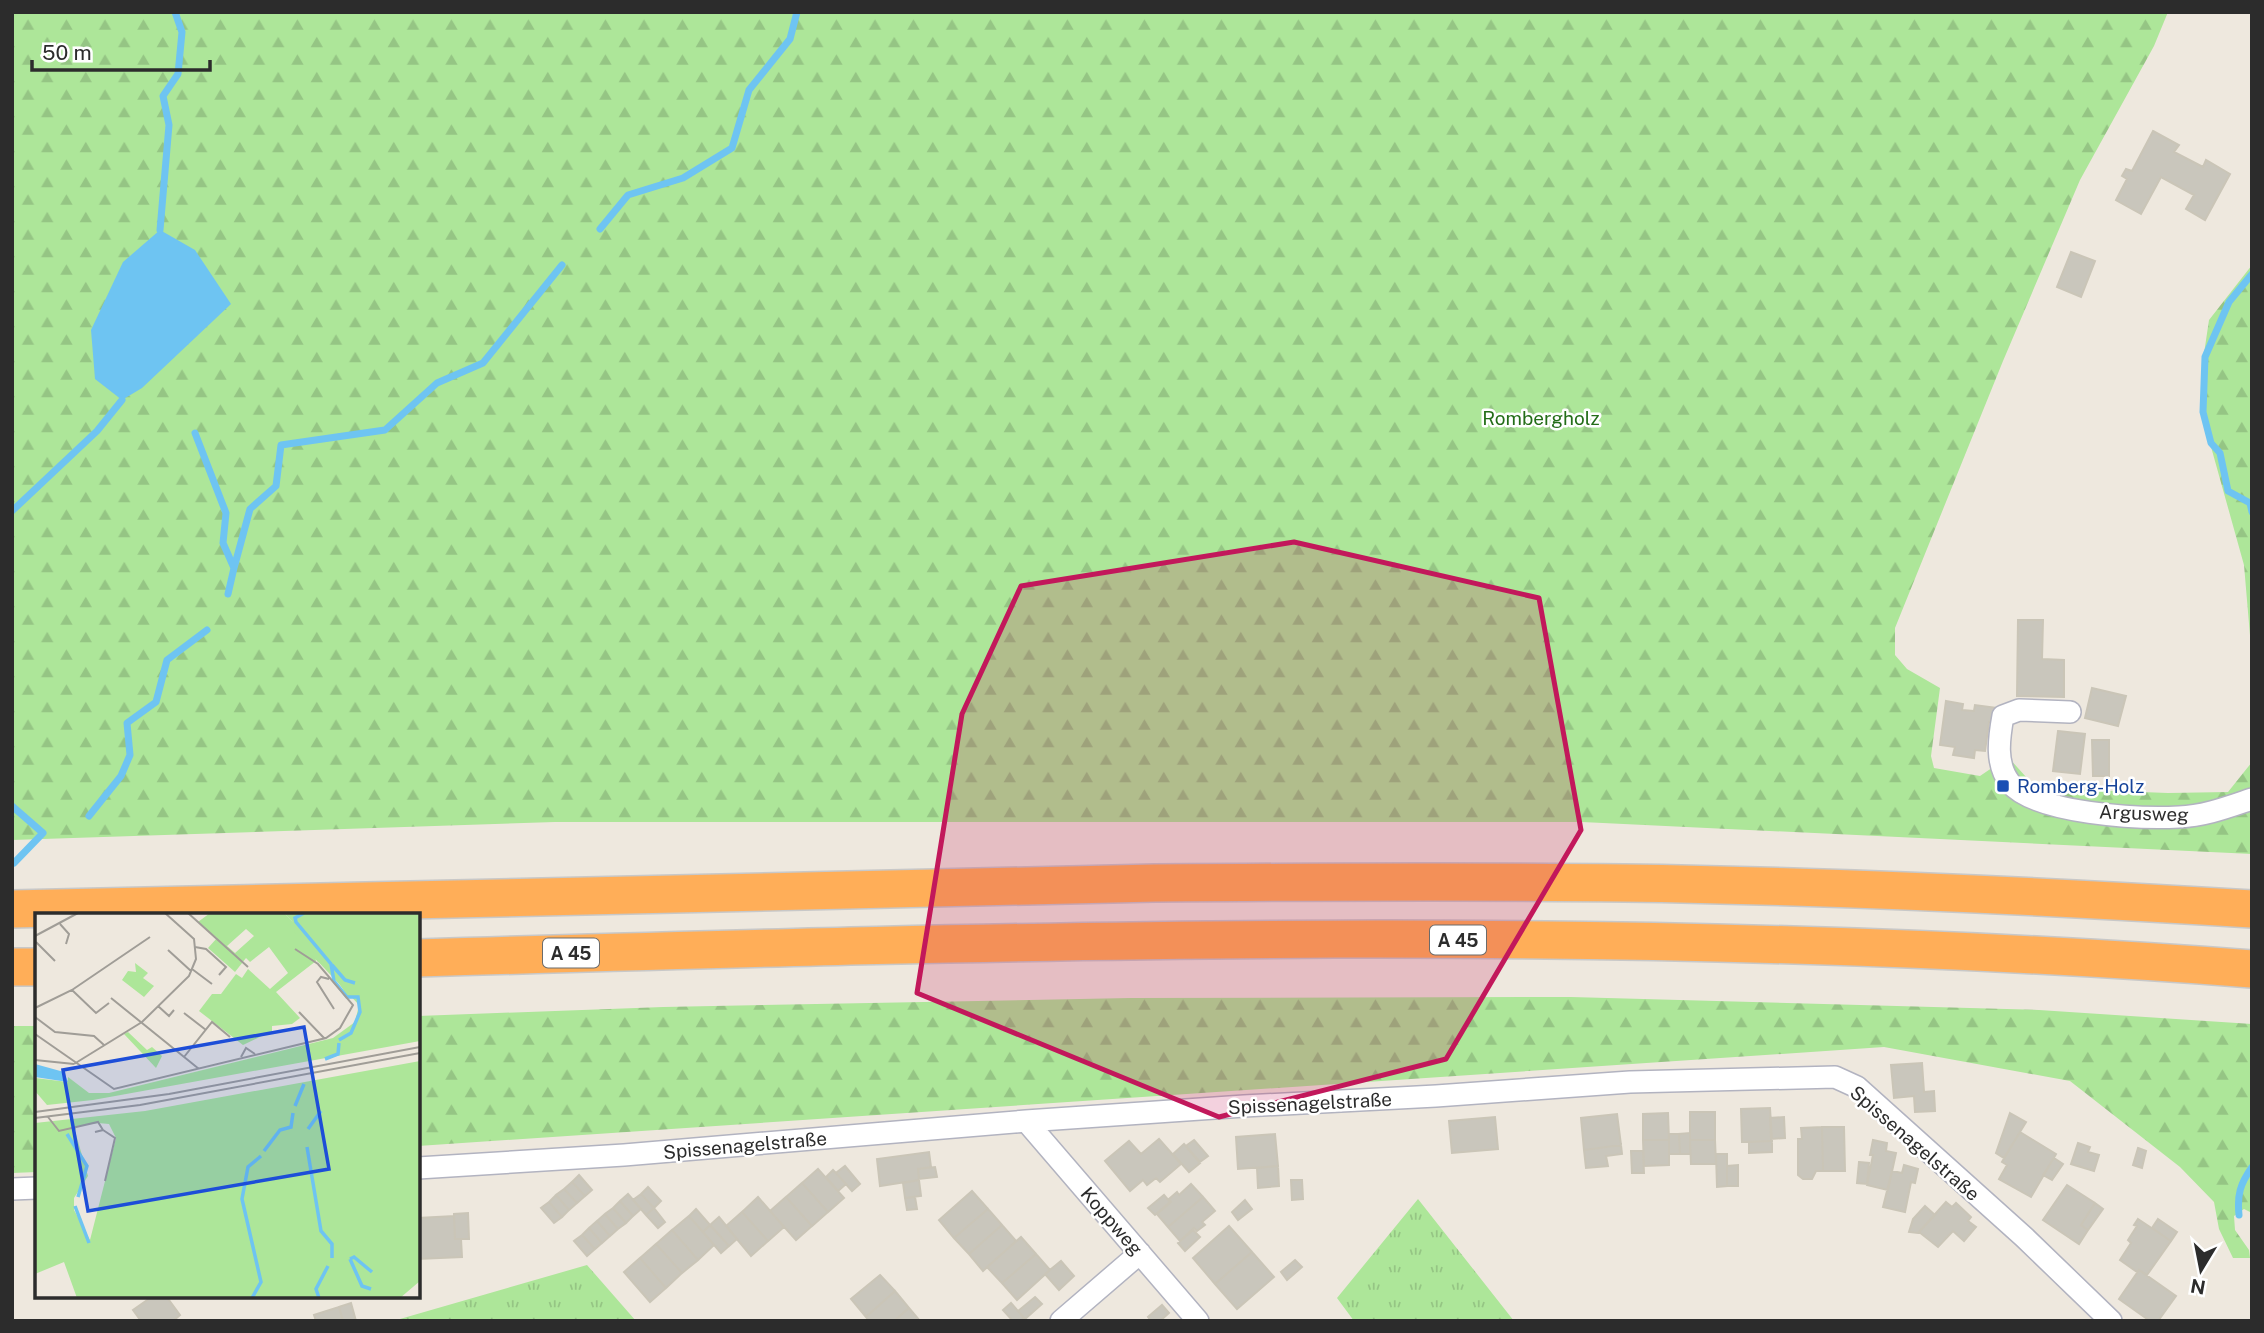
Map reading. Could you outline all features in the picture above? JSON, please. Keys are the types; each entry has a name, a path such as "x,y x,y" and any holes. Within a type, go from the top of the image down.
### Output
{"highway":[{"path":"12,909 1155,883 1623,883 2054,897 2252,909"},
{"name":"A 45","path":"420,958 1158,940 1355,939 1824,946 2143,960 2252,969"},
{"path":"12,967 35,967"}],"street":[{"name":"Argusweg","path":"2070,712 2019,710 2003,716 1998,745 2004,772 2009,782 2032,799 2050,805 2122,816 2181,817 2216,811 2252,799"},
{"name":"Spissenagelstraße","path":"420,1168 624,1155 1026,1121 1630,1082 1835,1077 1857,1087 2024,1237 2110,1321"},
{"name":"Koppweg","path":"1026,1121 1199,1321"},
{"path":"12,1189 35,1188"},
{"path":"1061,1321 1140,1254"}],"highlighted area":[{"path":"1294,542 1539,598 1581,830 1446,1059 1219,1117 917,993 962,714 1021,586"}],"green space":[{"name":"Rombergholz","path":"12,12 2168,12 2154,46 2080,180 2003,361 1895,628 1895,655 1907,669 1940,688 1931,756 1934,768 1980,776 2008,757 2036,788 2168,793 2228,792 2252,762 2252,854 1582,822 555,822 12,840"},
{"path":"2252,265 2252,659 2244,565 2201,411 2202,367 2209,320"},
{"path":"1571,997 2039,1010 2252,1024 2252,1213 2244,1209 2234,1216 2235,1230 2249,1250 2250,1258 2233,1258 2219,1229 2214,1202 2180,1167 2070,1081 1884,1047 420,1146 420,1016 663,1007 1130,998"},
{"path":"12,1026 35,1026 35,1172 12,1173"},
{"path":"1418,1199 1514,1321 1354,1321 1337,1298"},
{"path":"587,1265 636,1321 393,1321"}],"water":[{"path":"160,230 195,250 231,304 142,388 122,400 95,379 91,330 123,262"}],"building":[{"path":"2153,131 2179,145 2174,152 2203,167 2206,160 2230,174 2205,220 2186,209 2194,195 2161,177 2141,214 2116,200 2127,179 2122,176 2126,169 2132,171"},
{"path":"2071,252 2095,261 2081,297 2057,287"},
{"path":"2018,620 2043,620 2042,659 2064,660 2064,697 2017,696"},
{"path":"2092,688 2126,696 2118,726 2085,718"},
{"path":"1946,701 1963,704 1962,710 1974,711 1975,705 1998,708 1996,723 1989,722 1985,751 1975,750 1974,758 1953,755 1955,747 1940,745"},
{"path":"2058,731 2085,734 2080,774 2053,771"},
{"path":"2092,740 2109,740 2109,776 2093,776"},
{"path":"1922,1063 1924,1092 1934,1091 1935,1111 1915,1112 1914,1096 1894,1098 1891,1065"},
{"path":"1770,1108 1772,1141 1742,1142 1741,1109"},
{"path":"1690,1112 1715,1112 1715,1140 1690,1140"},
{"path":"1668,1113 1669,1140 1643,1140 1643,1114"},
{"path":"2010,1113 2026,1122 2004,1158 1996,1153"},
{"path":"1617,1114 1621,1145 1584,1150 1581,1118"},
{"path":"1495,1117 1498,1149 1452,1153 1449,1121"},
{"path":"1784,1117 1785,1138 1771,1139 1770,1118"},
{"path":"1822,1127 1823,1171 1816,1171 1812,1179 1803,1179 1798,1175 1798,1139 1802,1139 1801,1128"},
{"path":"1822,1127 1844,1127 1845,1171 1823,1171"},
{"path":"2020,1132 2056,1154 2031,1197 1999,1179 2007,1165 2002,1162"},
{"path":"1690,1133 1690,1154 1680,1154 1679,1134"},
{"path":"1275,1134 1278,1166 1238,1169 1236,1137"},
{"path":"1669,1134 1679,1134 1680,1154 1669,1154"},
{"path":"1159,1139 1181,1164 1160,1182 1156,1178 1147,1185 1143,1180 1130,1191 1105,1161 1129,1141 1141,1154"},
{"path":"1194,1140 1208,1156 1200,1162 1186,1146"},
{"path":"1643,1140 1669,1140 1669,1165 1644,1166"},
{"path":"1690,1140 1715,1140 1716,1164 1691,1164"},
{"path":"1873,1140 1887,1143 1886,1151 1896,1153 1888,1190 1867,1185"},
{"path":"1772,1141 1772,1152 1749,1153 1749,1142"},
{"path":"2078,1143 2090,1147 2088,1152 2099,1155 2094,1171 2071,1164"},
{"path":"1184,1144 1200,1163 1189,1172 1173,1154"},
{"path":"1621,1145 1622,1154 1606,1156 1608,1166 1586,1168 1584,1150"},
{"path":"2138,1148 2146,1151 2142,1168 2133,1165"},
{"path":"1631,1151 1643,1151 1644,1173 1632,1173"},
{"path":"929,1152 931,1167 918,1169 919,1180 880,1186 877,1159"},
{"path":"1716,1154 1727,1154 1727,1186 1717,1187"},
{"path":"2054,1158 2063,1164 2052,1180 2043,1175"},
{"path":"1859,1162 1869,1163 1867,1184 1857,1183"},
{"path":"1738,1165 1738,1186 1727,1186 1727,1166"},
{"path":"1904,1165 1918,1169 1915,1183 1911,1182 1905,1212 1883,1207 1892,1171 1902,1173"},
{"path":"845,1166 860,1184 852,1191 836,1173"},
{"path":"1278,1166 1279,1186 1258,1188 1257,1168"},
{"path":"935,1167 937,1177 919,1179 918,1169"},
{"path":"818,1169 844,1198 828,1212 802,1183"},
{"path":"833,1170 846,1184 838,1191 826,1177"},
{"path":"579,1175 592,1190 585,1196 572,1182"},
{"path":"919,1180 921,1196 905,1198 903,1183"},
{"path":"1291,1180 1302,1180 1303,1199 1292,1200"},
{"path":"572,1182 585,1196 577,1203 564,1189"},
{"path":"802,1183 828,1212 812,1226 786,1197"},
{"path":"1191,1184 1203,1197 1168,1227 1157,1214 1171,1202 1169,1199 1177,1192 1179,1195"},
{"path":"2067,1185 2095,1203 2081,1225 2088,1230 2079,1244 2043,1220"},
{"path":"648,1187 661,1201 654,1208 641,1194"},
{"path":"564,1189 577,1203 569,1210 556,1195"},
{"path":"972,1191 988,1209 954,1238 939,1220"},
{"path":"628,1194 641,1209 633,1216 620,1201"},
{"path":"641,1194 654,1208 646,1215 633,1200"},
{"path":"556,1195 569,1210 562,1217 549,1202"},
{"path":"1164,1195 1170,1202 1155,1215 1148,1208"},
{"path":"758,1197 784,1227 768,1241 742,1212"},
{"path":"786,1197 812,1226 796,1240 770,1211"},
{"path":"915,1197 917,1209 907,1210 905,1198"},
{"path":"1203,1197 1215,1211 1202,1222 1205,1225 1197,1231 1194,1228 1180,1241 1168,1227"},
{"path":"1245,1200 1252,1209 1238,1220 1232,1212"},
{"path":"620,1201 633,1216 626,1223 613,1208"},
{"path":"549,1202 562,1217 554,1223 541,1208"},
{"path":"1946,1202 1952,1207 1956,1203 1971,1217 1968,1221 1976,1227 1964,1241 1953,1231 1938,1247 1919,1232"},
{"path":"2095,1203 2103,1209 2088,1230 2081,1225"},
{"path":"1925,1206 1935,1215 1918,1233 1909,1232 1913,1219"},
{"path":"613,1208 626,1223 618,1229 605,1214"},
{"path":"654,1208 665,1222 658,1228 646,1215"},
{"path":"696,1209 710,1225 703,1232 689,1216"},
{"path":"988,1209 1002,1225 969,1254 954,1238"},
{"path":"742,1212 768,1241 751,1256 726,1226"},
{"path":"468,1213 469,1239 455,1239 454,1214"},
{"path":"605,1214 618,1229 610,1236 597,1221"},
{"path":"454,1216 455,1239 461,1239 462,1257 420,1259 420,1218"},
{"path":"689,1216 714,1245 698,1260 672,1230"},
{"path":"719,1217 737,1239 729,1246 710,1225"},
{"path":"2138,1219 2171,1241 2147,1275 2139,1270 2137,1272 2120,1260 2131,1243 2128,1240 2137,1226 2134,1225"},
{"path":"2158,1219 2177,1232 2171,1241 2152,1228"},
{"path":"597,1221 610,1236 602,1243 589,1228"},
{"path":"710,1225 729,1246 721,1253 703,1232"},
{"path":"1002,1225 1016,1241 983,1271 969,1254"},
{"path":"1229,1226 1252,1252 1215,1284 1193,1258"},
{"path":"589,1228 602,1243 595,1249 582,1235"},
{"path":"672,1230 698,1260 682,1273 656,1244"},
{"path":"1193,1230 1200,1237 1185,1251 1178,1243"},
{"path":"582,1235 595,1249 587,1256 574,1241"},
{"path":"1021,1237 1036,1254 1002,1283 987,1267"},
{"path":"656,1244 682,1273 666,1288 640,1258"},
{"path":"1252,1252 1274,1277 1237,1309 1215,1284"},
{"path":"1036,1254 1050,1270 1017,1300 1002,1283"},
{"path":"640,1258 666,1288 650,1302 624,1272"},
{"path":"1295,1260 1302,1267 1287,1280 1281,1272"},
{"path":"1061,1261 1074,1276 1059,1290 1045,1274"},
{"path":"2139,1270 2176,1296 2158,1321 2150,1321 2119,1299"},
{"path":"880,1275 895,1291 866,1317 851,1299"},
{"path":"895,1291 909,1308 894,1321 869,1321 866,1317"},
{"path":"1035,1297 1042,1304 1025,1319 1018,1311"},
{"path":"150,1298 167,1298 180,1315 173,1321 141,1321 133,1310"},
{"path":"351,1303 356,1321 343,1321 339,1307"},
{"path":"1011,1303 1024,1318 1020,1321 1013,1321 1003,1310"},
{"path":"1162,1305 1169,1313 1160,1321 1151,1321 1148,1317"},
{"path":"339,1307 343,1321 316,1321 314,1315"},
{"path":"909,1308 920,1321 894,1321"}],"waterway":[{"path":"160,230 169,125 163,96 178,74 182,32 175,12"},
{"path":"600,229 628,195 683,178 732,148 749,90 790,39 797,12"},
{"path":"234,568 250,509 276,486 281,445 385,430 437,383 483,363 562,265"},
{"path":"2252,274 2229,302 2205,357 2203,412 2211,443 2220,453 2228,491 2250,503 2252,512"},
{"path":"12,511 97,431 122,400"},
{"path":"195,433 226,513 223,543 234,568 228,594"},
{"path":"89,816 121,776 130,755 127,723 156,702 167,660 207,630"},
{"path":"12,806 43,833 14,863"},
{"path":"2239,1215 2240,1190 2252,1167"}],"place":[{"name":"Romberg-Holz","path":"2003,786"}]}
